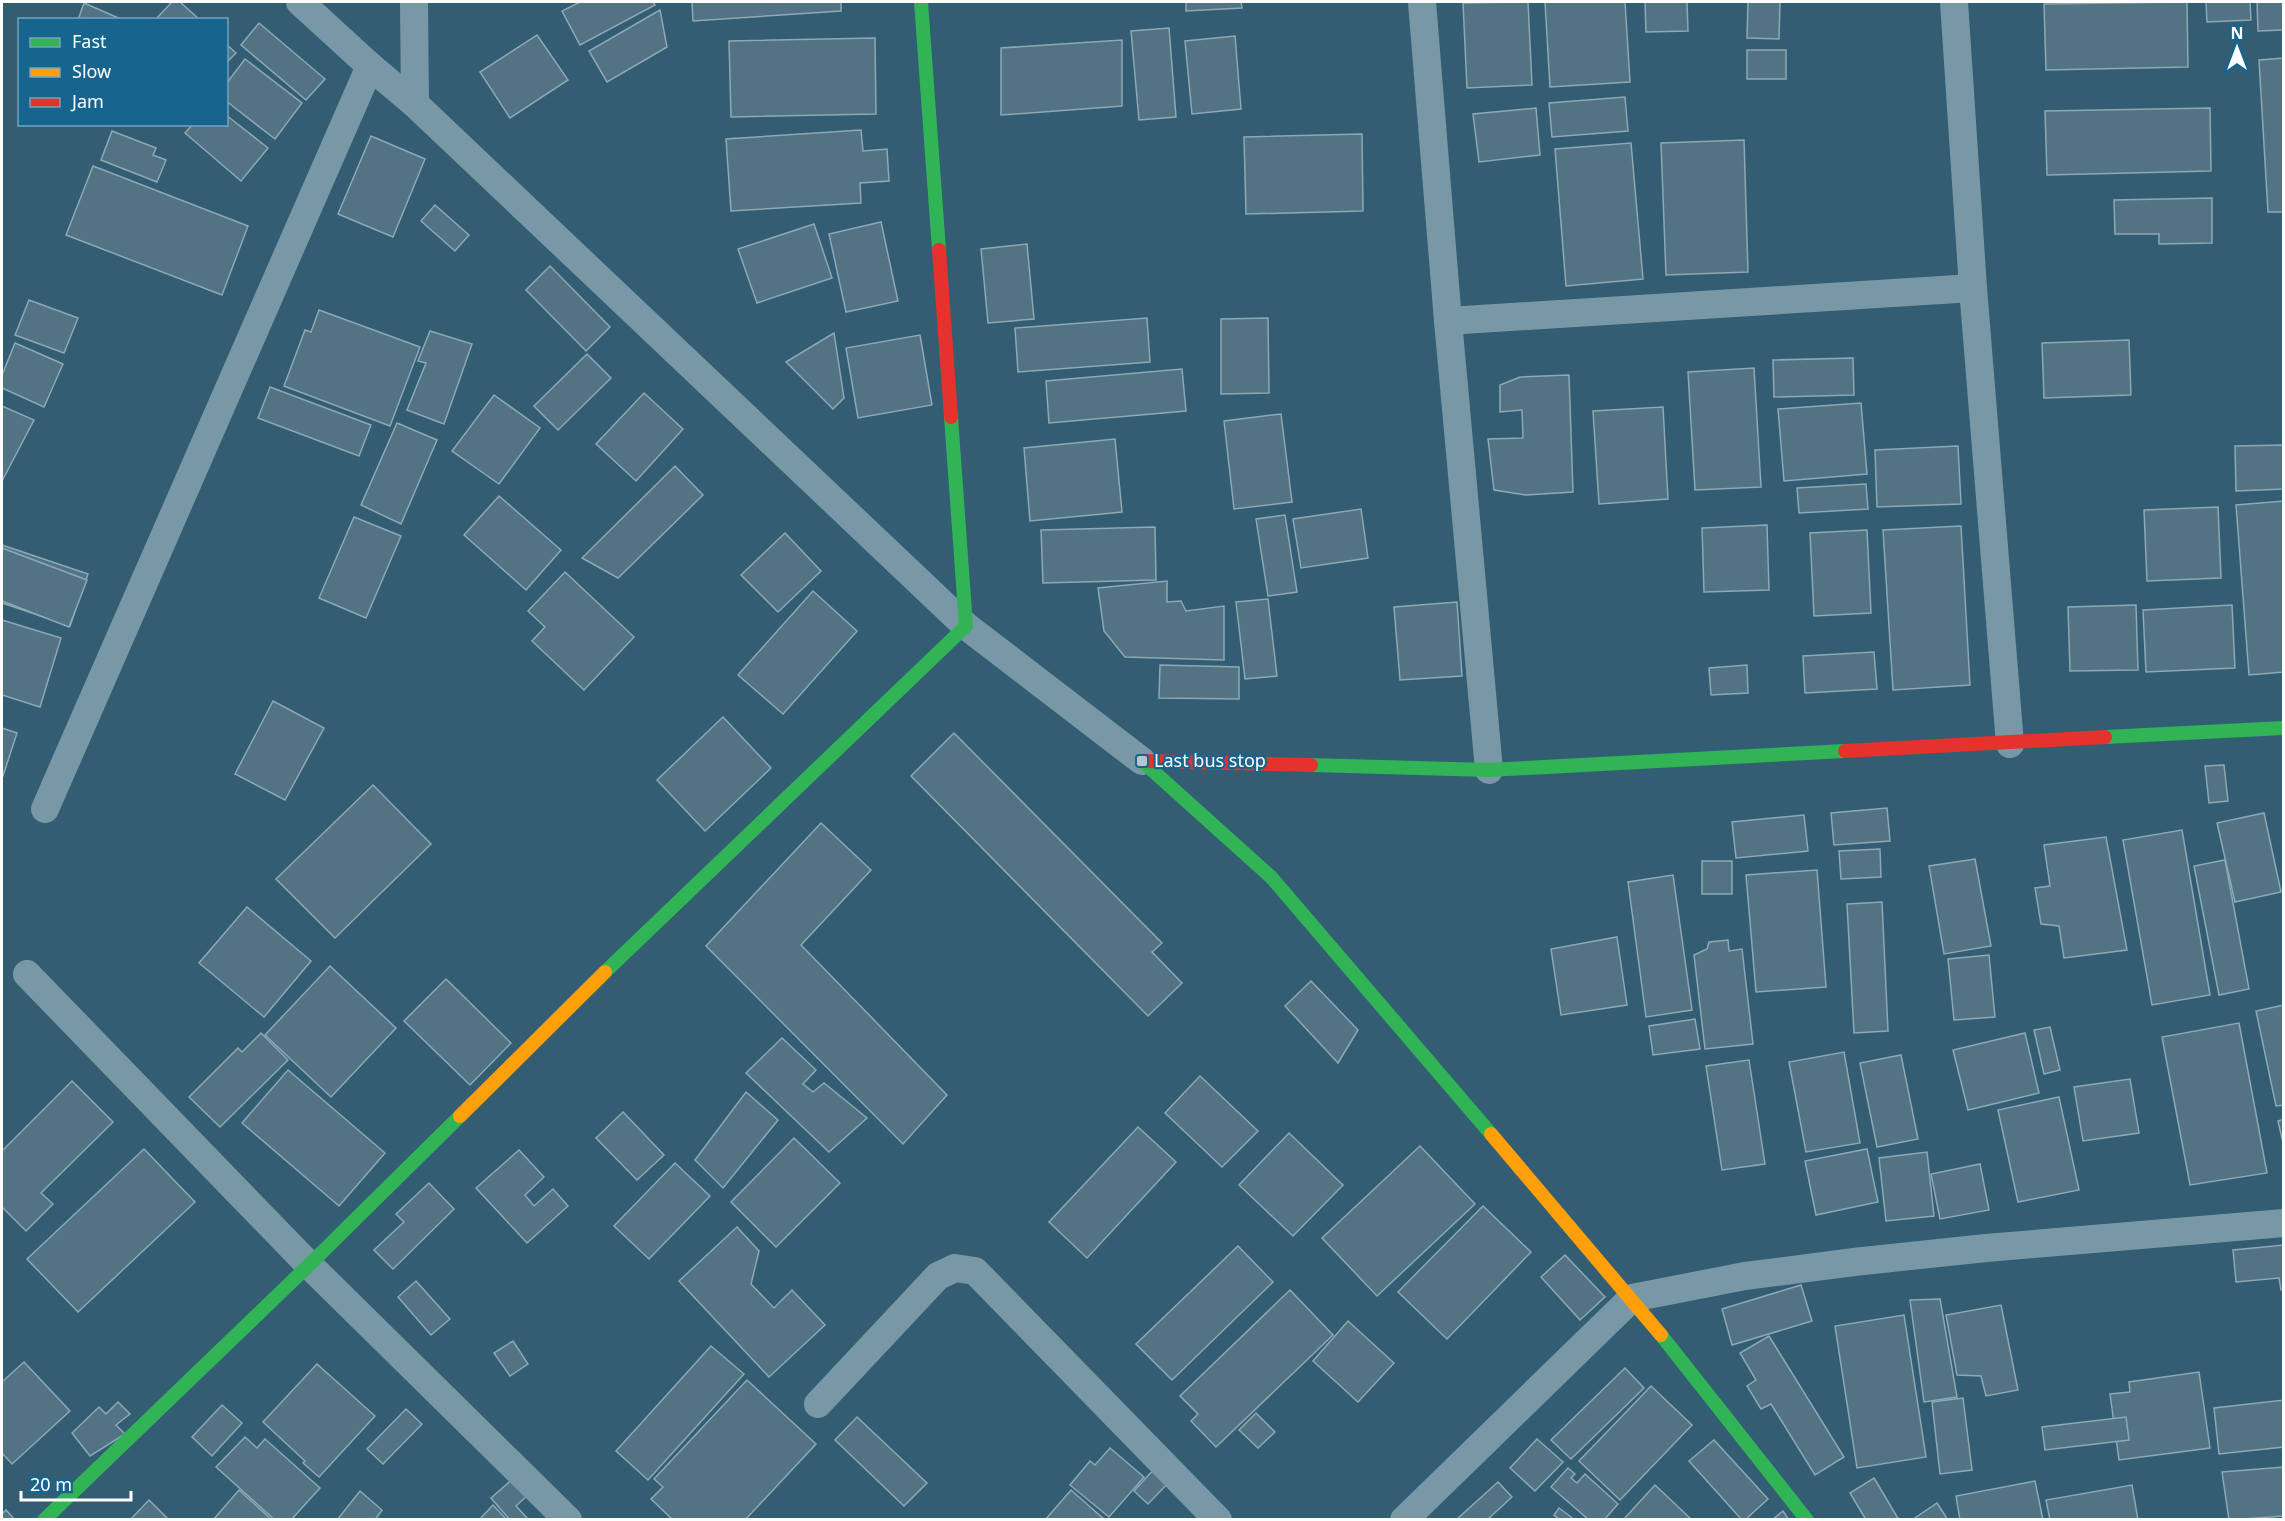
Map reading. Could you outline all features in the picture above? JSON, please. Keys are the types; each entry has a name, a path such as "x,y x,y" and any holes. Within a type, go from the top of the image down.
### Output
{"street":[{"path":"300,2 415,104 966,626 1143,761 1272,877 1632,1298 1807,1520"},
{"path":"414,2 415,104"},
{"path":"921,2 966,626"},
{"path":"1422,2 1448,321 1489,770"},
{"path":"1954,2 2010,744"},
{"path":"45,809 370,66"},
{"path":"1448,321 1974,288"},
{"path":"44,1520 309,1265 643,935 966,626"},
{"path":"1143,761 1489,770 2283,728"},
{"path":"27,974 309,1265 568,1520"},
{"path":"1404,1520 1632,1298 1745,1276 1854,1262 1986,1248 2283,1223"},
{"path":"818,1404 938,1276 955,1268 975,1271 1218,1520"}],"building":[{"path":"172,2 180,2 198,18 157,18"},
{"path":"580,2 653,2 655,5 580,45 562,11"},
{"path":"692,2 841,2 841,11 693,21"},
{"path":"1186,2 1241,2 1242,8 1186,11"},
{"path":"1528,2 1532,85 1467,88 1463,3"},
{"path":"1545,2 1625,2 1630,82 1550,87"},
{"path":"1645,2 1687,2 1688,31 1646,32"},
{"path":"1748,2 1780,2 1779,39 1747,38"},
{"path":"2187,2 2188,67 2046,70 2044,4"},
{"path":"2206,2 2250,2 2251,20 2207,22"},
{"path":"2257,2 2284,2 2284,30 2258,31"},
{"path":"84,3 118,18 79,18"},
{"path":"660,10 667,47 607,82 589,51"},
{"path":"259,23 325,79 306,100 241,45"},
{"path":"1169,28 1176,117 1139,120 1131,31"},
{"path":"537,35 568,80 510,118 480,72"},
{"path":"1235,36 1241,109 1192,114 1185,41"},
{"path":"875,38 876,114 731,117 729,41"},
{"path":"1122,40 1122,106 1001,115 1001,48"},
{"path":"228,46 236,53 228,61"},
{"path":"1747,50 1786,50 1786,79 1747,79"},
{"path":"2284,58 2284,212 2268,212 2259,60"},
{"path":"245,59 302,103 275,139 228,103 228,81"},
{"path":"1625,97 1628,131 1552,137 1549,103"},
{"path":"1536,108 1540,155 1479,162 1473,114"},
{"path":"2210,108 2211,171 2047,175 2045,111"},
{"path":"228,117 268,148 241,181 185,133 191,126 228,126"},
{"path":"861,130 863,151 887,149 889,181 860,183 861,203 731,211 726,139"},
{"path":"112,131 156,148 153,155 166,160 157,182 101,160"},
{"path":"1362,134 1363,211 1246,214 1244,137"},
{"path":"371,136 425,159 393,237 338,214"},
{"path":"1744,140 1748,272 1666,275 1661,143"},
{"path":"1631,143 1643,279 1566,286 1555,149"},
{"path":"93,166 248,226 222,295 66,235"},
{"path":"2212,198 2212,243 2159,244 2159,234 2115,234 2114,200"},
{"path":"435,205 469,235 455,251 421,221"},
{"path":"881,222 898,301 846,312 829,234"},
{"path":"814,224 832,278 757,303 738,249"},
{"path":"1027,244 1034,319 988,323 981,249"},
{"path":"550,266 610,327 586,351 526,290"},
{"path":"29,300 78,318 64,353 15,335"},
{"path":"319,310 420,347 390,426 284,386 305,330 311,332"},
{"path":"1147,318 1150,362 1018,372 1015,328"},
{"path":"1268,318 1269,393 1221,394 1221,319"},
{"path":"430,331 472,344 444,424 407,410 426,363 418,361"},
{"path":"834,333 844,398 833,409 786,362"},
{"path":"920,335 932,405 858,418 846,348"},
{"path":"2129,340 2131,395 2044,398 2042,343"},
{"path":"15,343 63,364 44,407 2,388 2,375"},
{"path":"587,354 611,378 558,430 534,406"},
{"path":"1853,358 1854,395 1774,397 1773,360"},
{"path":"1754,368 1761,487 1695,490 1688,372"},
{"path":"1182,369 1186,411 1049,423 1046,381"},
{"path":"1569,375 1573,492 1526,495 1494,490 1488,439 1523,438 1522,410 1500,412 1500,385 1520,377"},
{"path":"270,387 371,425 359,456 258,418"},
{"path":"644,393 683,429 636,481 596,444"},
{"path":"494,395 540,428 499,484 452,451"},
{"path":"1861,403 1867,474 1784,481 1778,409"},
{"path":"2,406 34,420 2,481"},
{"path":"1663,407 1668,499 1599,504 1593,411"},
{"path":"1281,414 1292,502 1234,509 1224,421"},
{"path":"397,423 437,440 401,524 361,505"},
{"path":"1115,439 1122,512 1030,521 1024,448"},
{"path":"2284,445 2284,489 2236,491 2235,446"},
{"path":"1958,446 1961,504 1877,507 1875,450"},
{"path":"675,466 703,495 618,578 582,558"},
{"path":"1866,484 1868,509 1799,513 1797,488"},
{"path":"499,496 561,550 526,590 464,535"},
{"path":"2284,501 2284,672 2249,675 2236,505"},
{"path":"2218,507 2221,578 2147,581 2144,510"},
{"path":"1361,509 1368,558 1301,568 1293,519"},
{"path":"1285,515 1297,592 1268,596 1256,519"},
{"path":"354,517 401,536 366,618 319,598"},
{"path":"1767,525 1769,590 1704,592 1702,528"},
{"path":"1961,526 1970,685 1893,690 1883,530"},
{"path":"1155,527 1156,580 1043,583 1041,530"},
{"path":"1867,530 1871,613 1814,616 1810,533"},
{"path":"785,533 821,571 778,612 741,575"},
{"path":"2,545 88,574 70,626 2,603"},
{"path":"2,548 87,580 69,627 2,601"},
{"path":"565,572 634,637 584,690 532,641 545,627 528,611"},
{"path":"1167,581 1167,602 1181,601 1186,611 1224,606 1224,660 1125,657 1104,631 1098,588"},
{"path":"813,591 857,631 783,714 738,675"},
{"path":"1268,599 1277,676 1245,679 1236,602"},
{"path":"1457,602 1462,676 1400,680 1394,607"},
{"path":"2136,605 2138,670 2070,671 2068,607"},
{"path":"2232,605 2235,668 2146,672 2143,610"},
{"path":"2,620 61,638 40,707 2,695"},
{"path":"1874,652 1877,689 1805,693 1803,656"},
{"path":"1160,665 1239,667 1239,699 1159,698"},
{"path":"1747,665 1748,693 1711,695 1709,668"},
{"path":"273,701 324,728 285,800 235,774"},
{"path":"723,717 771,768 705,831 657,780"},
{"path":"2,728 17,733 2,779"},
{"path":"954,733 1162,943 1152,952 1182,983 1148,1016 911,776"},
{"path":"2224,765 2228,801 2209,803 2205,766"},
{"path":"373,785 431,844 335,938 276,879"},
{"path":"1887,808 1890,841 1834,845 1831,813"},
{"path":"2264,813 2281,892 2235,902 2217,823"},
{"path":"1804,815 1808,851 1736,858 1732,822"},
{"path":"821,823 871,870 801,945 947,1095 903,1144 706,946"},
{"path":"2182,830 2210,995 2152,1005 2123,840"},
{"path":"2106,837 2127,950 2064,958 2059,926 2041,924 2035,888 2050,886 2044,845"},
{"path":"1880,849 1881,877 1841,879 1839,851"},
{"path":"1975,859 1991,946 1944,954 1929,866"},
{"path":"2225,860 2249,989 2219,995 2194,866"},
{"path":"1702,861 1732,861 1732,894 1702,894"},
{"path":"1817,870 1826,987 1756,992 1746,875"},
{"path":"1673,875 1692,1010 1646,1017 1628,882"},
{"path":"1882,902 1888,1031 1854,1033 1847,904"},
{"path":"247,907 311,961 264,1017 199,963"},
{"path":"1617,937 1627,1005 1561,1015 1551,949"},
{"path":"1728,940 1729,951 1742,949 1753,1044 1705,1049 1694,955 1707,949 1709,942"},
{"path":"1989,955 1995,1017 1954,1020 1948,959"},
{"path":"330,966 396,1028 331,1097 265,1035"},
{"path":"446,979 511,1043 470,1085 404,1021"},
{"path":"1311,981 1358,1030 1338,1063 1285,1006"},
{"path":"2284,1005 2284,1105 2276,1106 2256,1011"},
{"path":"1695,1019 1700,1049 1653,1055 1649,1026"},
{"path":"2239,1023 2267,1173 2190,1185 2162,1037"},
{"path":"2050,1027 2060,1070 2044,1074 2034,1030"},
{"path":"261,1033 288,1060 220,1127 189,1097 238,1048 242,1052"},
{"path":"2025,1033 2039,1093 1968,1110 1953,1050"},
{"path":"782,1038 816,1070 803,1084 813,1092 824,1083 867,1118 829,1152 746,1073"},
{"path":"1844,1052 1860,1143 1806,1152 1789,1062"},
{"path":"1901,1055 1918,1139 1877,1147 1860,1063"},
{"path":"1749,1060 1765,1164 1722,1170 1706,1066"},
{"path":"288,1070 385,1153 339,1206 242,1123"},
{"path":"1200,1076 1258,1131 1222,1167 1165,1113"},
{"path":"2130,1079 2139,1133 2083,1141 2074,1087"},
{"path":"72,1081 113,1122 41,1193 53,1204 26,1231 2,1207 2,1151"},
{"path":"746,1092 778,1120 723,1188 695,1160"},
{"path":"2059,1097 2079,1190 2018,1202 1998,1110"},
{"path":"623,1112 664,1155 637,1180 596,1138"},
{"path":"2284,1119 2284,1147 2278,1121"},
{"path":"1138,1127 1176,1162 1087,1258 1049,1222"},
{"path":"1289,1133 1343,1185 1293,1236 1239,1185"},
{"path":"794,1138 840,1183 776,1247 731,1202"},
{"path":"1420,1146 1475,1204 1377,1296 1322,1238"},
{"path":"144,1149 195,1202 78,1312 27,1259"},
{"path":"1867,1149 1878,1202 1816,1215 1805,1161"},
{"path":"519,1150 544,1177 525,1195 534,1206 553,1189 568,1206 527,1243 476,1188"},
{"path":"1927,1152 1934,1216 1886,1221 1879,1158"},
{"path":"675,1163 710,1196 649,1259 614,1226"},
{"path":"1980,1164 1989,1210 1940,1219 1931,1174"},
{"path":"429,1183 454,1209 393,1269 374,1250 404,1222 396,1214"},
{"path":"1483,1206 1531,1252 1447,1339 1398,1292"},
{"path":"737,1227 759,1251 751,1284 774,1308 792,1290 825,1325 769,1377 679,1281"},
{"path":"2284,1245 2284,1290 2281,1290 2279,1278 2236,1282 2233,1250"},
{"path":"1238,1246 1273,1282 1172,1380 1136,1344"},
{"path":"1565,1255 1605,1297 1580,1320 1541,1277"},
{"path":"416,1281 450,1319 431,1335 398,1297"},
{"path":"1801,1285 1812,1321 1732,1345 1722,1309"},
{"path":"1290,1290 1333,1335 1216,1447 1191,1421 1198,1414 1180,1396"},
{"path":"1940,1299 1957,1397 1924,1402 1910,1300"},
{"path":"2001,1305 2018,1390 1986,1396 1981,1376 1957,1375 1946,1315"},
{"path":"1904,1315 1926,1457 1857,1468 1835,1326"},
{"path":"1348,1321 1394,1363 1358,1402 1313,1361"},
{"path":"1769,1336 1844,1457 1815,1475 1771,1404 1761,1409 1747,1386 1756,1380 1740,1353"},
{"path":"513,1341 528,1364 510,1376 494,1353"},
{"path":"711,1346 744,1374 648,1480 616,1451"},
{"path":"24,1362 70,1411 12,1464 2,1453 2,1382"},
{"path":"317,1364 375,1416 319,1477 263,1422"},
{"path":"1625,1368 1644,1388 1571,1459 1551,1440"},
{"path":"2199,1372 2210,1448 2119,1460 2110,1394 2130,1392 2129,1382"},
{"path":"747,1380 816,1444 745,1520 673,1520 651,1499 663,1487 654,1479"},
{"path":"1651,1386 1692,1425 1620,1500 1579,1461"},
{"path":"1963,1398 1972,1470 1940,1474 1932,1402"},
{"path":"2284,1400 2284,1447 2219,1454 2214,1408"},
{"path":"118,1402 130,1414 116,1425 125,1434 90,1456 72,1433 99,1407 106,1414"},
{"path":"222,1405 242,1423 212,1456 192,1437"},
{"path":"406,1409 422,1424 383,1464 367,1449"},
{"path":"1256,1413 1275,1432 1258,1448 1239,1430"},
{"path":"857,1417 927,1483 904,1506 835,1440"},
{"path":"2126,1417 2129,1440 2045,1450 2042,1427"},
{"path":"245,1437 257,1448 265,1439 320,1488 291,1520 275,1520 216,1467"},
{"path":"1537,1439 1563,1462 1535,1491 1510,1468"},
{"path":"1714,1440 1768,1499 1745,1520 1742,1520 1689,1461"},
{"path":"1110,1448 1144,1477 1109,1517 1070,1485 1090,1461 1095,1465"},
{"path":"2284,1467 2284,1516 2229,1520 2222,1472"},
{"path":"1155,1468 1169,1482 1148,1504 1134,1491"},
{"path":"1568,1468 1575,1474 1571,1478 1577,1483 1585,1474 1618,1504 1604,1520 1589,1520 1551,1487"},
{"path":"516,1476 530,1493 516,1506 528,1519 510,1520 491,1498"},
{"path":"1874,1478 1899,1520 1866,1520 1850,1493"},
{"path":"2035,1481 2043,1520 1960,1520 1956,1496"},
{"path":"1498,1482 1512,1497 1487,1520 1456,1520"},
{"path":"1655,1485 1692,1520 1623,1520"},
{"path":"2132,1485 2138,1520 2050,1520 2046,1500"},
{"path":"239,1490 272,1520 213,1520"},
{"path":"1071,1490 1105,1520 1045,1520"},
{"path":"360,1491 382,1510 375,1520 337,1520"},
{"path":"149,1500 169,1520 130,1520"},
{"path":"1937,1503 1948,1520 1912,1520"},
{"path":"493,1505 507,1520 479,1520"},
{"path":"1559,1508 1575,1520 1560,1520 1554,1515"},
{"path":"6,1510 15,1520 2,1520 2,1514"},
{"path":"1783,1511 1789,1520 1772,1520"}],"traffic: fast":[{"path":"921,2 939,250"},
{"path":"605,972 966,626 951,417"},
{"path":"2105,737 2284,728"},
{"path":"1311,765 1489,770 1845,751"},
{"path":"1142,761 1271,877 1491,1134"},
{"path":"44,1520 460,1116"},
{"path":"1661,1335 1807,1520"}],"traffic: slow":[{"path":"460,1116 605,972"},
{"path":"1491,1134 1661,1335"}],"traffic: jam":[{"path":"939,250 951,417"},
{"path":"1845,751 2105,737"},
{"path":"1142,761 1311,765"}],"place":[{"name":"Last bus stop","path":"1142,761"}]}
